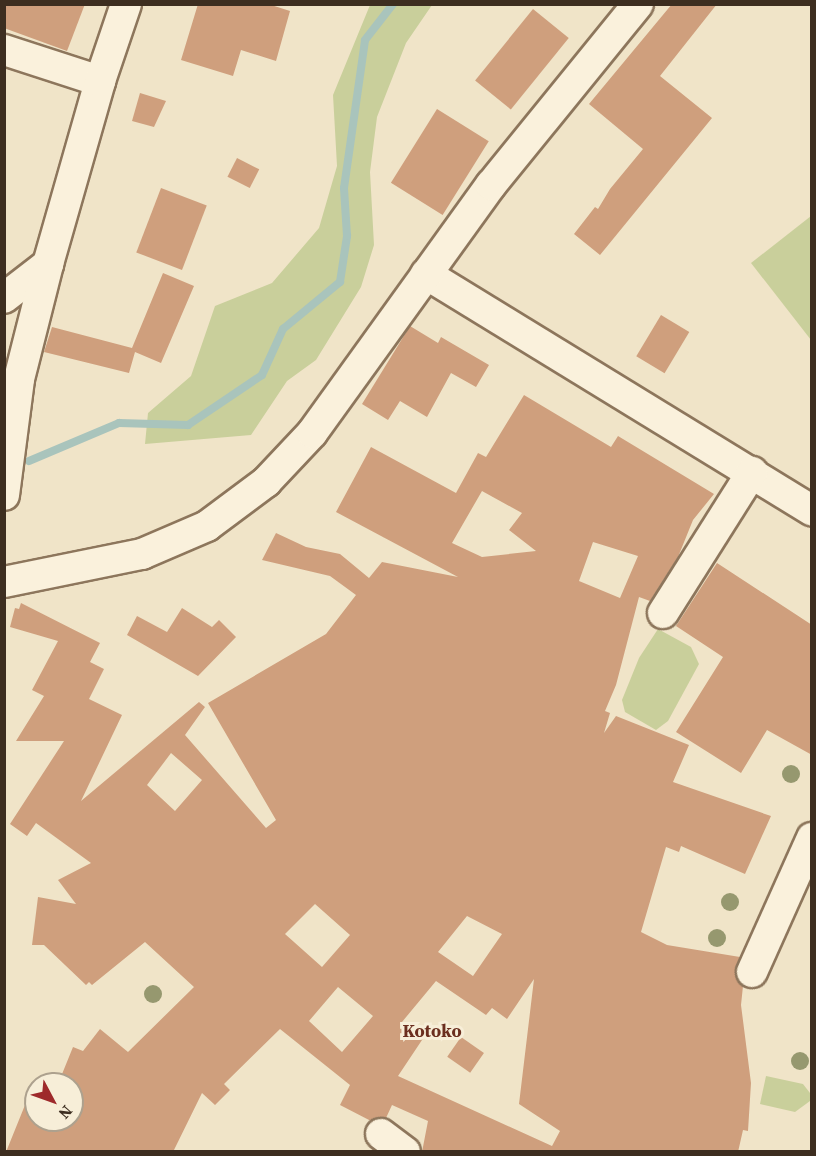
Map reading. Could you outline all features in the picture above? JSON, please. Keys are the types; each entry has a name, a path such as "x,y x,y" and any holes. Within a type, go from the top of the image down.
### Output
{"street":[{"path":"4,495 19,379 48,264 100,81 126,4"},
{"path":"4,582 142,554 207,526 266,482 312,433 490,185 638,4"},
{"path":"4,50 100,81"},
{"path":"4,298 48,264"},
{"path":"426,274 528,339 752,472 812,511"},
{"path":"663,613 752,472"},
{"path":"752,972 812,838"},
{"path":"381,1134 405,1152"}],"green space":[{"path":"370,5 432,5 406,43 377,117 370,172 374,245 361,287 316,360 287,381 251,435 145,444 148,413 191,376 215,306 272,283 319,228 337,166 333,95"},
{"path":"811,216 811,340 751,263"},
{"path":"658,629 691,647 699,664 668,721 656,730 625,712 622,700 639,658"},
{"path":"766,1076 803,1084 810,1093 810,1101 795,1112 760,1104"}],"building":[{"path":"4,4 85,4 67,51 4,28"},
{"path":"198,4 268,4 290,11 276,61 241,50 233,76 181,60"},
{"path":"672,4 717,4 660,76 712,118 600,255 574,234 595,207 598,209 610,189 643,149 589,104"},
{"path":"533,9 569,38 511,109 475,80"},
{"path":"140,93 166,101 154,127 132,121"},
{"path":"437,109 489,141 443,215 391,183"},
{"path":"237,158 259,169 250,188 227,177"},
{"path":"161,188 207,206 182,270 136,252"},
{"path":"163,273 194,286 161,363 135,352 129,373 44,352 52,327 132,348"},
{"path":"661,315 689,332 665,373 636,356"},
{"path":"410,326 438,343 441,337 489,365 476,387 451,373 427,417 400,401 388,420 362,404"},
{"path":"524,395 611,447 618,436 714,494 693,520 678,557 650,601 639,597 616,685 605,711 610,713 604,733 616,716 689,745 673,782 771,816 745,874 681,846 679,852 666,847 641,932 667,945 740,957 735,973 743,986 741,1005 751,1083 748,1131 743,1130 738,1152 422,1152 428,1121 392,1105 386,1118 371,1121 340,1105 350,1085 280,1029 224,1084 230,1090 215,1105 202,1093 173,1152 6,1152 24,1107 24,1132 84,1132 84,1072 63,1072 73,1047 83,1051 100,1029 128,1052 194,987 145,942 92,985 89,982 86,985 44,945 32,945 38,897 76,904 58,880 91,863 36,823 27,836 10,824 64,741 16,741 44,696 32,690 58,641 10,627 15,608 19,609 21,603 100,643 90,662 104,669 89,699 122,715 81,801 199,702 205,707 185,735 266,828 276,820 208,703 326,634 356,595 330,576 262,560 276,533 306,547 340,554 369,578 382,562 458,577 336,512 371,447 456,493 478,453 486,457","holes":["482,491 522,513 509,530 536,551 482,557 452,543","593,542 638,556 620,598 579,581","171,753 202,780 175,811 147,785","315,904 350,935 322,967 285,934","467,916 502,934 473,976 438,952","534,979 519,1104 560,1131 552,1146 398,1076 424,1037 402,1022 436,981 486,1015 492,1008 507,1019","338,987 373,1016 342,1052 309,1021"]},
{"path":"717,563 812,625 812,755 767,730 741,773 676,732 723,657 676,626"},
{"path":"182,608 212,627 219,620 236,637 198,676 127,635 137,616 167,632"},
{"path":"461,1037 484,1053 470,1073 447,1057"}],"waterway":[{"path":"29,461 119,423 188,425 262,375 283,329 340,282 347,236 344,188 365,40 393,4"}],"district":[{"name":"Kotoko","path":"432,1031"}]}
